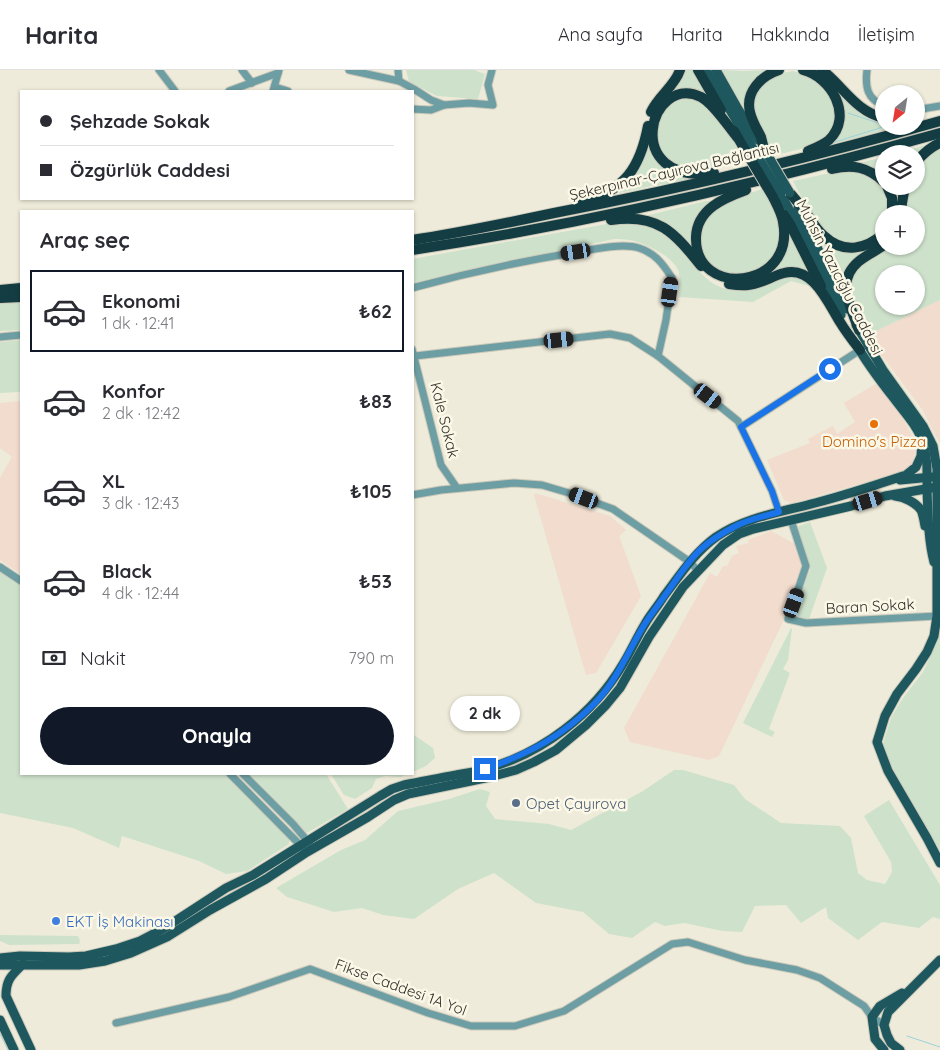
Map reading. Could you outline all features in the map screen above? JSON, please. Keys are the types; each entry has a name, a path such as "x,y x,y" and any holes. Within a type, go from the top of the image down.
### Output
{"highway":[{"path":"515,221 588,201 604,195 618,186 632,172 637,163 654,106 672,84 680,70"},
{"path":"698,70 737,137"},
{"path":"756,152 761,138 750,112 750,97 753,89 759,82 772,72 778,70"},
{"path":"803,70 821,79 832,90 838,103 837,126 830,139 824,144 770,166 700,174 681,172 667,164 657,152 652,138 656,116 663,105 676,96 690,94 707,102 737,137 756,152 781,195 790,224 832,309"},
{"path":"822,70 856,104 875,115"},
{"path":"925,119 940,116"},
{"name":"Şekerpınar-Çayırova Bağlantısı","path":"414,240 609,202 770,166 940,121"},
{"name":"Şekerpınar-Çayırova Bağlantısı","path":"414,250 548,226 715,192 855,157 940,133"},
{"path":"925,152 940,143"},
{"path":"781,195 784,235 780,254 769,268 753,276 736,279 718,274 705,264 700,256 696,239 697,229 705,213 712,206 729,196 776,177 825,171 841,167 866,169 875,174"},
{"path":"781,195 805,211 813,224 831,242 848,248 858,248 869,245 875,240"},
{"path":"548,226 631,218 645,220 665,228 678,239 702,269 709,275 728,284 747,286 757,284 784,272 792,271 799,273 813,281 860,350"},
{"path":"859,330 848,300 846,284 852,268 875,250"},
{"path":"1,294 20,286"},
{"path":"1,294 20,297"}],"main road":[{"path":"706,70 781,195"},
{"path":"716,70 738,109 756,152"},
{"name":"Muhsin Yazıcığlu Caddesi","path":"781,195 816,244 849,312 883,370 917,416 926,432 934,453 939,476 937,572"},
{"name":"Muhsin Yazıcığlu Caddesi","path":"781,195 812,252 837,308 860,350 913,423 922,441 926,454 931,549 937,572"},
{"path":"926,432 940,458"},
{"path":"0,958 20,956 86,956 140,941 163,929 226,888 253,875 304,842 392,790 414,783 485,769 510,760 539,746 568,728 596,702 623,664 646,622 700,549 738,524 821,502 906,476 916,467 921,456 922,441"},
{"path":"885,482 939,476"},
{"path":"0,965 79,965 106,961 131,953 167,937 394,800 443,786 516,770 534,762 556,750 606,705 620,688 649,637 683,587 724,545 739,534 885,496 939,487"},
{"path":"885,496 900,497 913,502 922,511 931,549"},
{"path":"937,572 937,616 934,636 927,652 884,716 877,742 888,771 940,863"},
{"path":"900,1050 891,1043 887,1035 884,1025 888,1012 940,960"},
{"path":"23,964 9,978 6,986 6,996 31,1050"},
{"path":"884,1050 875,1039 872,1017 880,1006 913,987"},
{"path":"0,1021 14,1050"}],"street":[{"path":"242,70 252,83"},
{"path":"349,70 399,81 431,100 444,104 493,104 488,85 490,71"},
{"path":"398,70 399,81"},
{"path":"867,70 867,89 870,97 875,101"},
{"path":"160,71 174,90"},
{"path":"232,90 279,72"},
{"path":"274,89 279,72"},
{"path":"414,109 431,110 444,104"},
{"path":"925,108 940,106"},
{"path":"414,287 545,257 606,247 638,248 657,258 672,278 666,320 658,356"},
{"path":"414,352 610,334 630,338 658,356 738,421 772,491 779,512"},
{"path":"0,336 20,335"},
{"path":"741,427 860,350"},
{"name":"Kale Sokak","path":"414,352 441,465 457,488"},
{"path":"414,495 457,488 514,483 542,485 569,492 613,509 690,562 698,571"},
{"name":"Baran Sokak","path":"791,520 806,566 788,619 806,623 937,616"},
{"path":"0,567 20,580"},
{"name":"Muhsin Yazıcığlu Caddesi","path":"937,572 940,590"},
{"path":"231,775 304,842"},
{"path":"244,775 293,824 310,850"},
{"name":"Fikse Caddesi 1A Yol","path":"116,1022 229,997 310,969 428,1013 470,1026 515,1026 564,1011 672,944 688,942 745,960 797,970 820,978 864,1006 872,1017 884,1025"}],"shaded area":[{"path":"940,300 940,444 922,409 880,353 870,334 909,315 925,315 925,307"},
{"path":"877,383 898,409 917,445 911,467 901,472 792,503 784,500 767,460 810,443 808,439 833,426 837,434 855,422 844,403"},
{"path":"20,401 20,573 0,560 0,478 12,457 0,448 0,403"},
{"path":"535,493 610,516 626,530 619,536 641,596 596,673 586,675 534,495"},
{"path":"771,531 797,545 804,564 789,609 719,756 709,760 630,742 624,728 710,573 717,577 723,566 727,566 732,556 739,553 736,546 749,543 748,540"}],"green space":[{"path":"406,70 474,70 485,74 478,99 437,96 409,82"},
{"path":"684,70 694,70 712,101 671,95 669,92"},
{"path":"721,70 772,70 767,72 747,113"},
{"path":"793,71 812,77 827,89 836,115 831,128 820,141 813,145 776,155 765,140 752,107 754,95 765,80"},
{"path":"831,85 875,115 875,133 825,146 837,135"},
{"path":"683,98 693,98 707,104 731,137 745,162 693,171 668,160 659,146 655,131 666,107"},
{"path":"648,138 673,171 689,178 688,181 651,186 620,193 639,168"},
{"path":"940,148 940,300 925,307 925,265 875,265 875,315 909,315 868,335 851,300 850,282 855,269 875,255 925,255 925,205 906,205 908,195 925,195 925,159"},
{"path":"875,159 875,171 859,163"},
{"path":"844,170 865,173 875,180 875,195 886,195 888,205 875,205 875,236 853,244 841,242 832,237 824,230 809,210 793,181"},
{"path":"762,189 778,220 779,241 773,255 763,266 750,273 730,274 712,266 703,253 701,239 707,217 716,209"},
{"path":"710,201 692,233 691,248 649,215"},
{"path":"632,222 664,232 675,241 705,277 727,290 748,290 792,276 802,278 813,288 811,289 809,286 791,281 753,302 679,297 679,273 670,260 657,250 629,240 618,239 414,285 414,259 612,223"},
{"path":"788,226 811,274 761,278"},
{"path":"820,237 829,244 875,246 842,286"},
{"path":"20,302 20,330 0,331 0,304"},
{"path":"20,340 20,392 0,393 0,342"},
{"path":"810,522 827,568 809,619 799,618 798,612 800,594 810,570 796,529"},
{"path":"0,570 20,583 20,775 226,775 289,836 289,844 247,871 226,874 199,861 122,836 119,848 73,828 0,813"},
{"path":"791,628 788,660 783,669 790,673 769,729 775,732 772,737 743,723"},
{"path":"940,633 940,850 892,769 883,744 891,718 903,698 923,672"},
{"path":"414,735 433,748 435,758 426,766 414,772"},
{"path":"674,770 683,770 734,785 745,799 781,823 840,826 851,838 858,873 867,880 885,884 892,872 891,862 864,816 889,800 940,885 940,919 933,917 919,928 882,922 858,940 828,918 826,907 801,923 786,905 755,906 742,932 723,931 684,923 665,926 655,922 632,938 609,934 583,912 536,903 494,873 458,889 414,919 383,915 362,908 334,912 287,897 276,888 341,850 365,840 398,811 449,799 480,789 490,792 486,806 495,819 549,824 571,830 643,791"},
{"path":"246,775 327,775 348,809 305,834"},
{"path":"332,775 406,775 401,777 385,776 376,779 372,788 355,799 344,795"},
{"path":"0,935 78,936 80,941 79,944 9,945 0,941"}],"waterway":[{"path":"848,113 875,122"},
{"path":"832,143 875,129"},
{"path":"0,1034 8,1050"},
{"path":"907,1036 940,1047"}],"place":[{"name":"Domino's Pizza","path":"874,424"},
{"name":"Opet Çayırova","path":"516,803"},
{"name":"EKT İş Makinası","path":"56,921"}],"route":[{"path":"485,769 510,760 539,746 568,728 596,702 623,664 646,622 700,549 738,524 779,512 772,491 741,427 830,369"}]}
